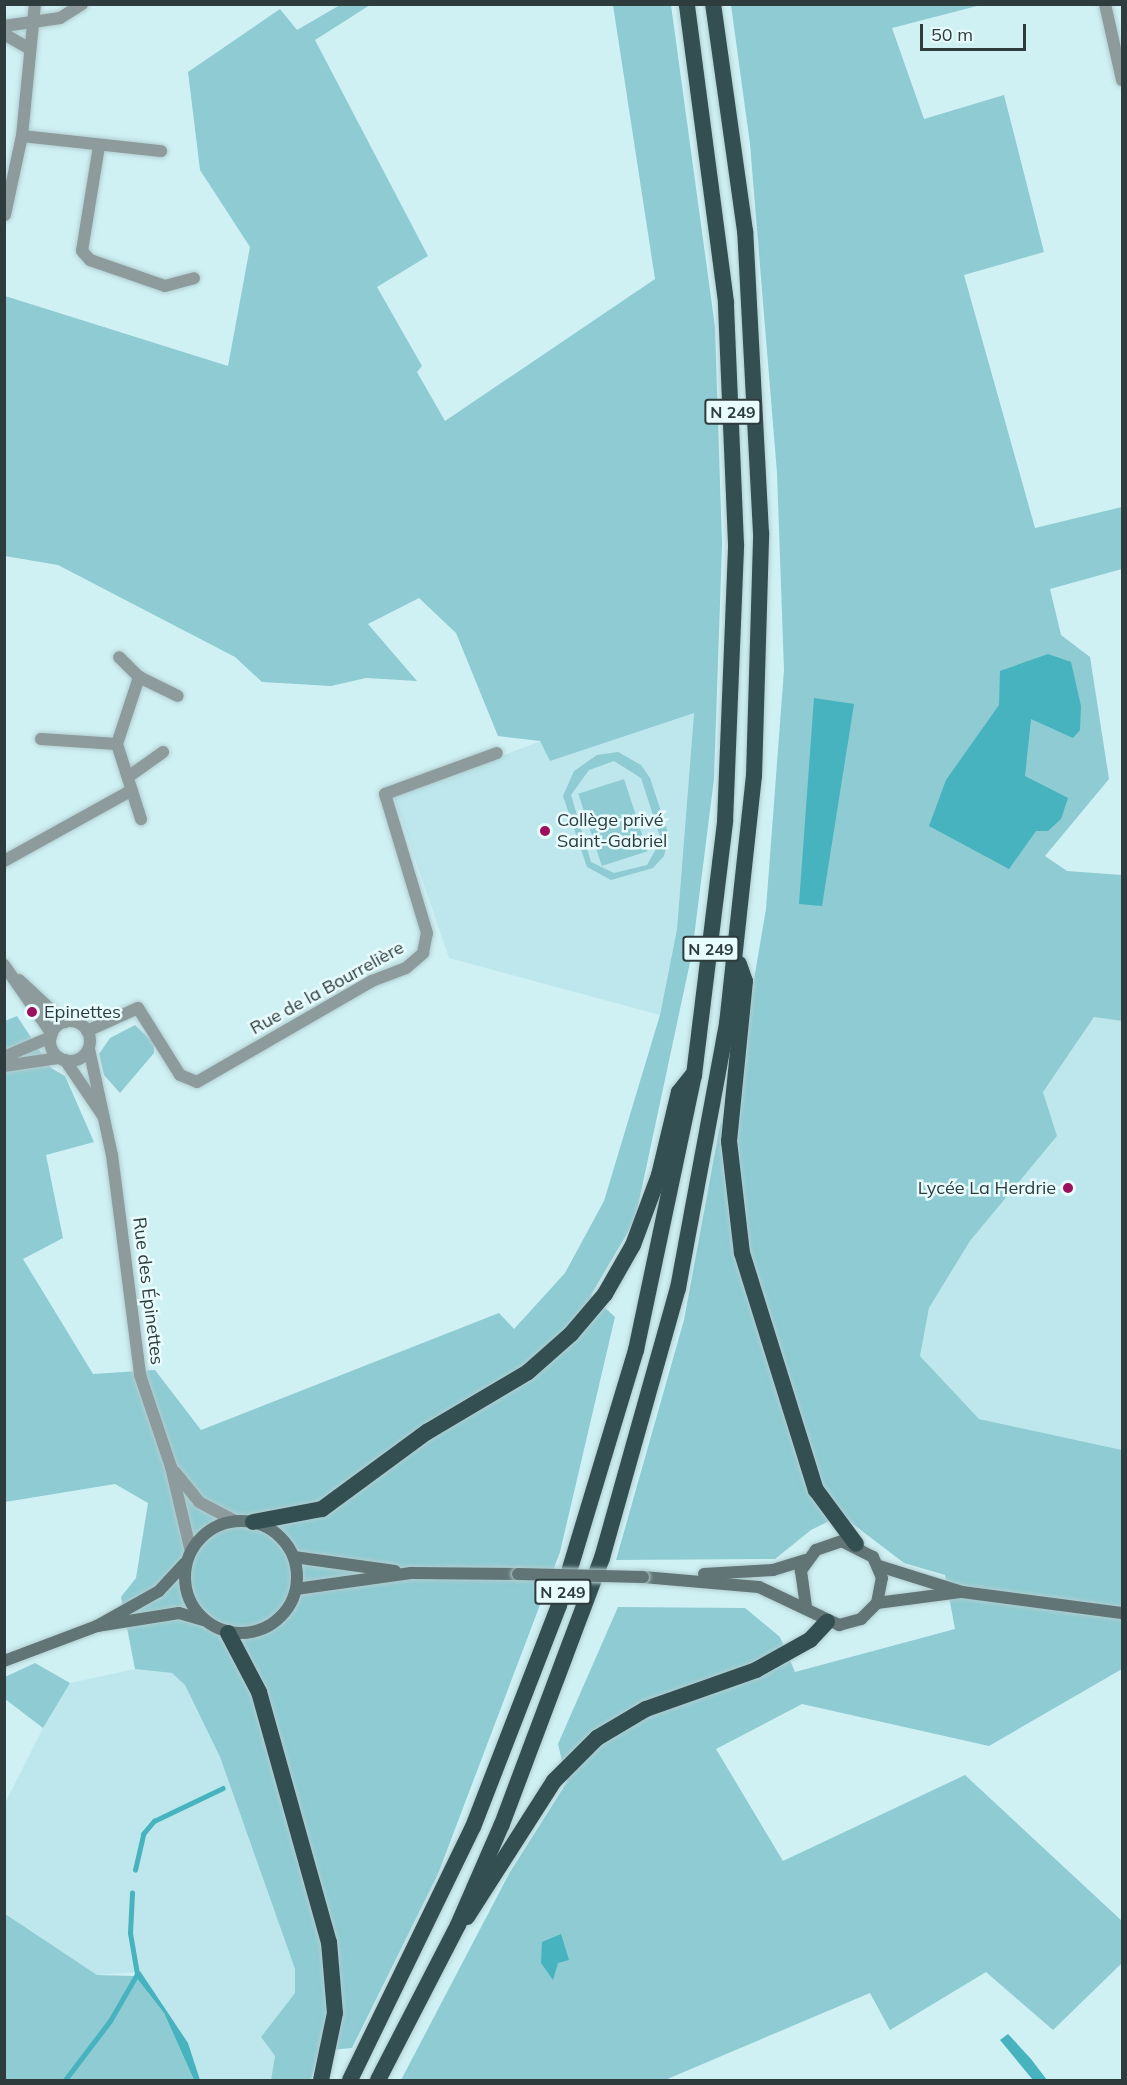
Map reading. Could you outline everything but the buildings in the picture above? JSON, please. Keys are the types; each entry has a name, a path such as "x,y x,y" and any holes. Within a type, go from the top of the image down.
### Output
{"highway":[{"name":"N 249","path":"350,2080 473,1827 559,1605 636,1350 694,1075 725,822 736,544 726,302 687,4"},
{"name":"N 249","path":"378,2080 458,1925 568,1655 644,1420 698,1188 737,958 759,683 759,456 745,231 713,4"},
{"path":"737,958 745,981 729,1141 742,1253 816,1490 856,1544"},
{"path":"253,1522 300,1516 329,1505 427,1432 528,1372 571,1334 605,1294 633,1245 659,1175 679,1092 694,1075"},
{"path":"458,1925 476,1910 554,1781 597,1738 646,1709 756,1670 810,1640 827,1622"},
{"path":"228,1633 259,1692 329,1942 335,2013 321,2080"}],"main road":[{"path":"4,1661 97,1626 159,1591 211,1530 235,1521 253,1522 279,1536 294,1557 296,1589 287,1610 269,1626 228,1633 204,1620 179,1613 97,1626"},
{"path":"294,1557 411,1573 675,1577 773,1570 806,1560 828,1543 856,1544 879,1566 962,1592 1122,1613"},
{"path":"189,1556 187,1594 204,1620"},
{"path":"806,1560 799,1583 806,1606"},
{"path":"877,1603 879,1566"},
{"path":"296,1589 411,1573"},
{"path":"675,1577 759,1587 806,1606 827,1622 850,1623 877,1603 962,1592"}],"street":[{"path":"5,215 22,136 35,4"},
{"path":"4,26 33,20 60,18 82,4"},
{"path":"1105,4 1122,80"},
{"path":"4,34 30,49"},
{"path":"22,136 161,151"},
{"path":"99,146 82,251 90,260 165,286 194,278"},
{"path":"119,657 139,676 178,696"},
{"path":"139,676 117,744 141,819"},
{"path":"41,740 117,744"},
{"path":"128,777 163,752"},
{"name":"Rue de la Bourrelière","path":"87,1031 138,1008 180,1075 197,1082 372,981 406,968 423,953 427,933 385,794 497,753"},
{"path":"4,861 132,790"},
{"path":"4,965 64,1022 80,1023 87,1031 89,1049 79,1059 4,1066"},
{"path":"13,975 51,1035 62,1059"},
{"path":"4,1058 51,1035 64,1022"},
{"name":"Rue des Épinettes","path":"89,1049 103,1116 140,1375 171,1467 189,1556"},
{"name":"Rue des Épinettes","path":"62,1059 103,1116"},
{"name":"Rue des Épinettes","path":"171,1467 198,1502 235,1521"}],"shaded area":[{"path":"340,5 370,5 315,40 428,256 377,287 422,366 417,372 445,421 655,279 613,5 671,5 715,327 722,544 714,779 692,953 635,1220 591,1295 615,1317 560,1552 438,1874 352,2048 319,2051 311,2080 271,2080 275,2056 261,2037 295,1993 295,1969 220,1757 185,1685 172,1673 135,1669 121,1597 136,1578 148,1503 115,1484 5,1502 5,1021 17,1016 51,1068 65,1076 94,1142 46,1155 63,1238 23,1259 93,1374 155,1370 201,1430 499,1313 514,1329 565,1273 604,1201 660,1015 677,929 694,713 550,761 540,741 498,736 456,633 419,598 368,624 417,681 366,678 331,686 262,682 235,657 58,565 5,556 5,296 228,366 250,247 200,170 188,72 280,9 297,30"},
{"path":"731,5 981,5 892,28 924,119 1004,95 1044,252 964,275 1035,528 1122,507 1122,569 1050,589 1061,635 1090,657 1109,779 1045,856 1067,871 1122,875 1122,1021 1094,1017 1043,1092 1057,1136 970,1241 929,1308 920,1356 979,1419 1122,1450 1122,1669 989,1746 802,1704 716,1749 783,1861 965,1775 1122,1921 1122,1963 1053,2030 986,1972 890,2030 870,1993 665,2080 401,2080 510,1872 567,1782 558,1744 618,1607 745,1608 780,1637 795,1672 955,1629 945,1575 904,1563 841,1515 811,1530 775,1559 616,1560 684,1320 719,1130 740,1061 766,909 784,670 777,473 750,144"},
{"path":"1048,654 1071,662 1081,706 1080,730 1073,738 1031,719 1025,776 1068,798 1061,819 1048,831 1036,831 1009,869 929,826 946,780 999,705 1000,671"},
{"path":"814,698 854,704 822,906 799,904"},
{"name":"Collège privé Saint-Gabriel","path":"694,712 677,929 660,1015 449,958 394,797 541,741 550,761"},
{"path":"618,752 641,765 650,778 669,836 664,856 653,868 611,880 587,867 563,796 574,771 597,755","holes":["614,761 641,778 661,840 647,865 614,873 591,862 571,795 589,770"]},
{"path":"624,779 647,851 602,866 578,794"},
{"name":"Lycée La Herdrie","path":"1094,1017 1122,1021 1122,1450 979,1419 920,1356 929,1308 970,1241 1057,1136 1043,1092"},
{"path":"135,1025 154,1043 154,1053 120,1093 104,1075 99,1054 110,1038"},
{"path":"35,1663 70,1683 43,1728 5,1699 5,1677"},
{"path":"135,1669 172,1673 185,1685 220,1757 295,1969 295,1993 261,2037 275,2056 271,2080 200,2080 188,2043 140,1972 97,1975 5,1913 4,1805 43,1728 70,1683"},
{"path":"4,1913 97,1975 135,1976 164,2013 194,2080 5,2080"},
{"path":"561,1934 569,1960 558,1963 553,1980 541,1963 542,1942"},
{"path":"140,1971 188,2043 200,2080 194,2080 164,2013 135,1976"},
{"path":"1008,2034 1047,2080 1033,2080 1000,2040"}],"waterway":[{"path":"135,1870 143,1834 154,1821 223,1788"},
{"path":"65,2080 110,2021 137,1974 130,1933 132,1893"}],"place":[{"name":"Collège privé Saint-Gabriel","path":"545,831"},
{"name":"Epinettes","path":"32,1012"},
{"name":"Lycée La Herdrie","path":"1068,1188"}]}
